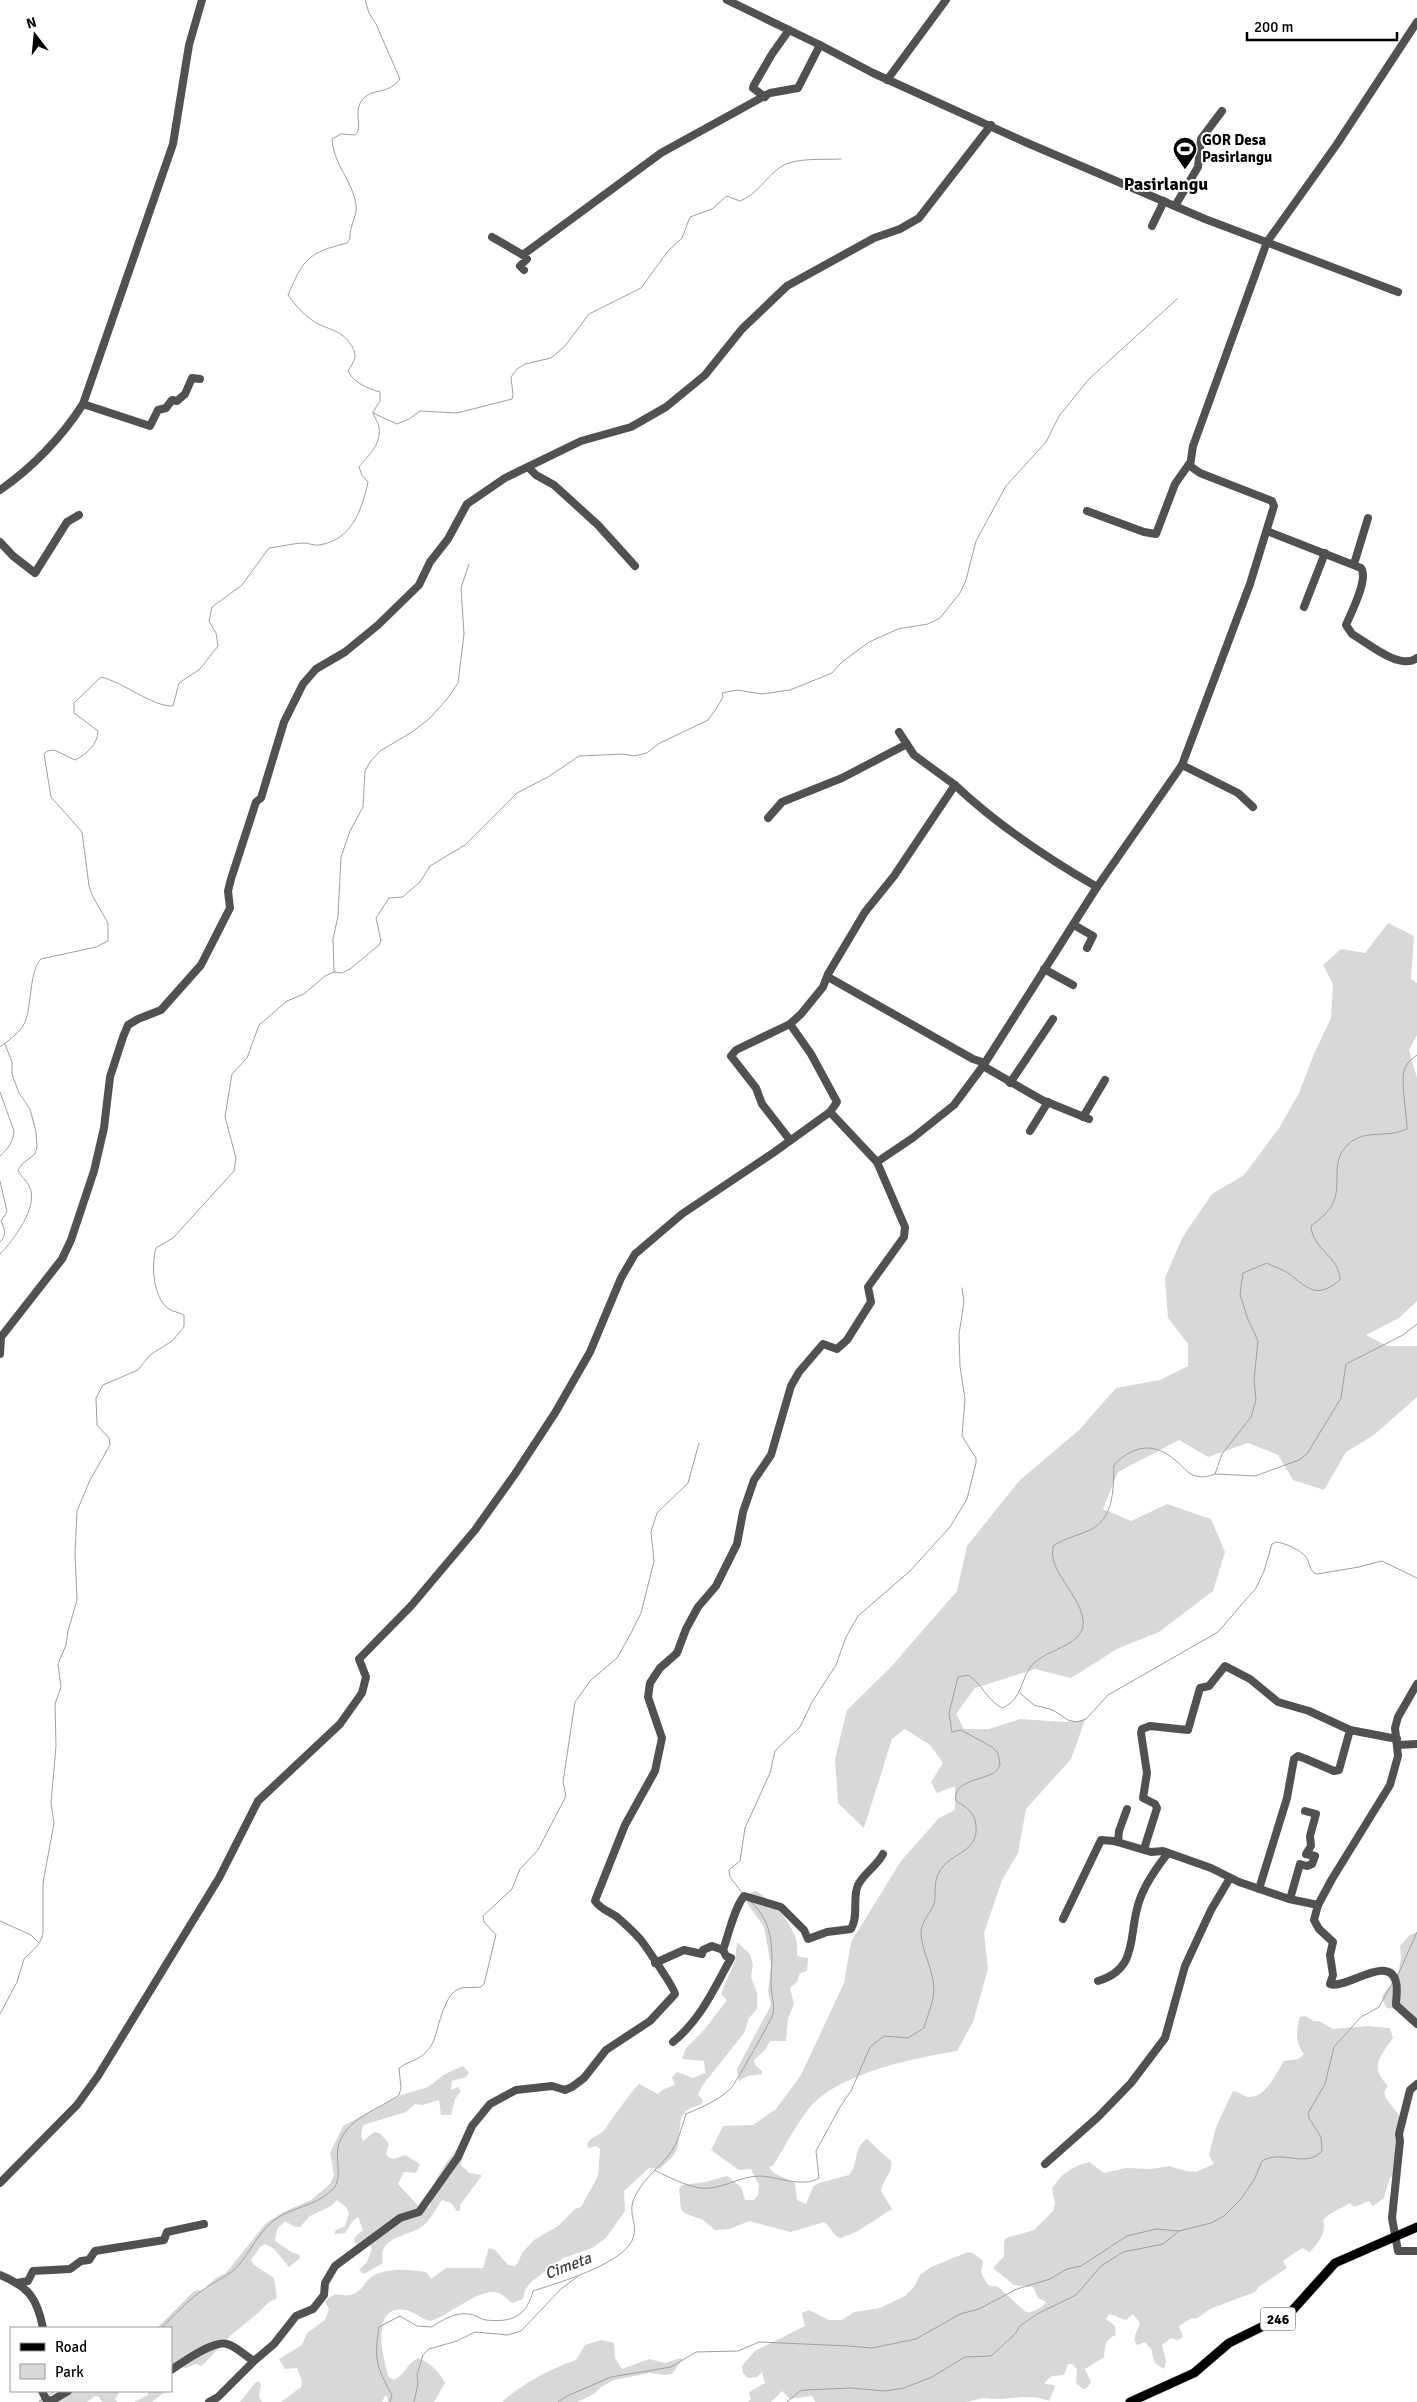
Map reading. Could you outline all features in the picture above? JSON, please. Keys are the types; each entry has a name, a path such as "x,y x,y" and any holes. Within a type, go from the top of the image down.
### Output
{"main road":[{"name":"246","path":"1130,2402 1197,2372 1229,2343 1290,2313 1335,2263 1417,2227"}],"street":[{"path":"0,490 37,459 69,425 83,404 174,144 189,45 202,0"},
{"path":"727,0 887,80 1164,202 1398,292"},
{"path":"887,80 946,0"},
{"path":"1087,511 1144,532 1156,534 1175,484 1189,464 1193,446 1268,242 1337,144 1417,22"},
{"path":"765,97 753,88 754,85 789,30"},
{"path":"523,255 604,196 645,163 770,93 797,89 801,86 820,45"},
{"path":"1175,206 1198,167 1201,139 1222,111"},
{"path":"0,1354 1,1337 4,1332 50,1275 66,1251 94,1171 104,1128 110,1077 128,1026 138,1019 161,1010 192,976 201,965 230,908 228,891 242,844 256,802 261,798 284,722 303,684 316,668 344,652 378,625 420,585 430,562 448,539 467,504 497,483 580,441 631,427 666,408 704,375 742,329 787,286 874,238 906,225 926,212 991,126"},
{"path":"1152,226 1164,202"},
{"path":"492,237 527,259 520,266 524,270"},
{"path":"83,404 150,426 158,410 166,408 172,400 177,401 185,394 192,378 200,379"},
{"path":"877,1162 936,1121 954,1105 984,1064 1098,886 1182,765 1250,584 1274,508 1272,501 1200,472 1189,464"},
{"path":"528,467 536,475 554,485 598,526 635,566"},
{"path":"0,542 19,562 35,572 67,522 79,515"},
{"path":"1354,564 1368,518"},
{"path":"1267,531 1361,568 1364,573 1346,625 1347,629 1398,662 1407,662 1417,658"},
{"path":"1304,607 1325,553"},
{"path":"899,732 914,755 955,785 1012,833 1071,872 1098,886"},
{"path":"768,818 782,802 842,778 907,744"},
{"path":"1182,765 1238,794 1253,807"},
{"path":"790,1140 762,1104 756,1088 731,1056 736,1050 790,1024 819,993 865,912 894,876 955,785"},
{"path":"1074,925 1094,936 1087,948"},
{"path":"1044,969 1072,985"},
{"path":"828,977 984,1064 1010,1083 1086,1118 1106,1080"},
{"path":"1010,1083 1053,1019"},
{"path":"0,2184 77,2104 98,2076 219,1878 258,1801 340,1724 352,1710 362,1694 366,1677 359,1658 416,1600 475,1530 515,1474 555,1414 590,1352 621,1278 635,1254 682,1214 773,1154 830,1112 837,1102 811,1054 790,1024"},
{"path":"1030,1131 1048,1102"},
{"path":"209,2402 220,2399 254,2361 274,2344 296,2316 313,2309 324,2295 325,2283 335,2266 400,2218 419,2212 458,2157 472,2126 490,2104 516,2090 552,2086 565,2090 572,2087 584,2078 612,2044 650,2021 676,1992 634,1933 595,1901 625,1826 655,1771 662,1738 659,1724 648,1697 648,1688 660,1668 677,1653 686,1629 698,1607 716,1586 737,1544 754,1480 771,1455 792,1386 799,1372 823,1344 837,1350 847,1340 872,1302 868,1287 904,1237 905,1227 877,1162 830,1112"},
{"path":"1144,1849 1157,1808 1155,1804 1143,1798 1147,1773 1142,1729 1150,1726 1188,1730 1200,1688 1209,1686 1225,1666 1250,1678 1271,1695 1273,1700 1309,1711 1350,1730 1398,1742 1417,1744"},
{"path":"1417,1684 1398,1717 1395,1728 1398,1756 1390,1785 1318,1905 1314,1922 1333,1942 1330,1955 1333,1975 1330,1984 1338,1985 1378,1971 1389,1972 1393,1975 1396,1982 1396,2005 1417,2024"},
{"path":"1259,1889 1287,1798 1294,1758 1301,1757 1338,1770 1350,1730"},
{"path":"1118,1842 1119,1831 1127,1809"},
{"path":"1290,1899 1300,1864 1307,1866 1312,1864 1315,1856 1306,1854 1311,1846 1310,1836 1316,1814 1305,1811"},
{"path":"1062,1919 1098,1842 1104,1840 1168,1852 1259,1889 1290,1899 1318,1905"},
{"path":"1098,1981 1115,1974 1125,1965 1131,1948 1133,1922 1140,1899 1151,1876 1168,1852"},
{"path":"672,2042 698,2018 719,1984 731,1958 726,1956 724,1950 733,1922 733,1915 744,1896 781,1907 804,1930 808,1939 827,1932 851,1929 856,1909 857,1887 879,1863 884,1854"},
{"path":"1045,2164 1124,2090 1165,2038 1184,1966 1211,1910 1230,1878"},
{"path":"655,1963 684,1950 702,1954 703,1950 712,1946 724,1950"},
{"path":"1417,2084 1412,2086 1410,2090 1399,2134 1400,2141 1392,2218 1398,2251 1417,2251"},
{"path":"17,2283 28,2281 33,2271 70,2269 81,2261 89,2260 95,2251 164,2240 167,2232 204,2224"},
{"path":"0,2275 25,2288 36,2302 43,2327"},
{"path":"172,2369 197,2353 224,2343 229,2344 254,2361"},
{"path":"42,2392 46,2399 51,2401 66,2392"}],"green space":[{"path":"1388,923 1414,936 1411,979 1417,983 1417,1035 1409,1050 1417,1078 1417,1301 1399,1318 1366,1335 1387,1346 1417,1346 1417,1397 1374,1435 1346,1452 1324,1490 1293,1480 1278,1455 1248,1443 1208,1457 1179,1440 1118,1472 1103,1509 1131,1521 1167,1504 1211,1519 1225,1552 1213,1591 1159,1632 1117,1649 1071,1678 1035,1669 975,1688 956,1714 964,1729 989,1729 1020,1719 1065,1722 1085,1720 1071,1759 1026,1809 1018,1853 1002,1880 984,1933 988,1969 973,2022 957,2051 919,2058 876,2070 836,2087 819,2098 793,2131 773,2166 769,2167 774,2173 795,2183 797,2200 806,2204 813,2187 819,2183 849,2175 860,2146 867,2139 891,2161 891,2169 881,2191 892,2209 858,2231 841,2238 836,2236 824,2222 791,2232 749,2221 730,2229 715,2230 703,2220 684,2213 681,2209 679,2189 682,2185 705,2182 727,2176 741,2187 745,2200 754,2200 758,2195 759,2185 751,2169 739,2170 711,2150 723,2126 753,2125 776,2109 801,2075 844,1983 851,1942 901,1861 939,1818 955,1810 955,1786 937,1793 931,1782 943,1763 930,1745 905,1729 892,1739 864,1828 838,1803 835,1759 847,1710 890,1668 957,1591 967,1546 1019,1481 1079,1430 1116,1388 1160,1380 1188,1366 1188,1344 1168,1318 1165,1278 1182,1238 1212,1194 1244,1175 1279,1128 1299,1093 1314,1054 1331,1018 1333,984 1323,965 1341,949 1365,953"},
{"path":"756,1891 779,1910 788,1923 796,1938 797,1956 808,1958 807,1971 800,1973 797,1982 790,1988 794,2004 788,2019 786,2041 770,2041 765,2050 754,2060 755,2065 762,2071 762,2074 748,2076 739,2081 737,2069 771,2005 768,1992 771,1965 764,1927 747,1903 750,1893"},
{"path":"1417,1932 1417,2020 1398,2009 1387,2008 1382,1999 1398,1974 1401,1960 1400,1946 1410,1935"},
{"path":"737,1942 750,1954 753,1965 751,1977 757,1993 757,2009 749,2018 744,2033 702,2086 698,2095 703,2100 702,2104 686,2111 682,2116 678,2146 673,2156 660,2169 649,2168 624,2191 625,2211 606,2238 592,2248 563,2258 531,2282 525,2290 523,2299 512,2303 500,2294 488,2292 431,2321 406,2310 394,2310 387,2315 381,2334 389,2377 394,2380 398,2378 414,2360 418,2358 422,2360 437,2371 445,2383 434,2402 388,2402 387,2396 385,2396 382,2402 281,2402 301,2387 302,2381 297,2368 285,2369 279,2359 302,2345 307,2333 325,2320 329,2309 325,2302 329,2298 336,2295 356,2293 375,2274 389,2270 426,2272 431,2279 446,2268 483,2268 489,2248 495,2250 508,2265 515,2266 522,2253 534,2240 558,2226 575,2209 581,2207 598,2176 600,2149 596,2146 589,2148 587,2144 605,2129 625,2100 639,2084 658,2094 664,2089 675,2085 672,2077 677,2072 693,2078 705,2073 704,2061 682,2059 686,2048 704,2030 727,2000 721,1994 735,1961"},
{"path":"1305,2016 1333,2029 1368,2026 1390,2028 1393,2038 1381,2056 1378,2067 1382,2079 1388,2086 1384,2092 1386,2098 1400,2117 1394,2176 1390,2177 1384,2198 1373,2206 1369,2201 1354,2207 1350,2203 1328,2215 1323,2220 1324,2229 1321,2238 1310,2252 1302,2248 1283,2261 1287,2268 1260,2286 1255,2292 1210,2309 1196,2319 1192,2318 1179,2326 1183,2337 1177,2340 1171,2338 1162,2345 1166,2362 1164,2369 1155,2363 1151,2349 1145,2342 1137,2345 1135,2342 1140,2323 1133,2314 1126,2320 1109,2314 1106,2319 1115,2326 1116,2335 1105,2346 1104,2357 1085,2369 1091,2382 1087,2388 1083,2389 1076,2383 1077,2369 1072,2364 1068,2364 1064,2375 1052,2376 1045,2382 1045,2384 1054,2385 1055,2387 1049,2401 1040,2398 1023,2397 983,2398 967,2402 815,2402 812,2396 790,2399 782,2391 771,2402 748,2402 751,2399 749,2392 765,2383 762,2372 757,2377 748,2378 743,2373 742,2366 755,2351 805,2326 802,2313 809,2310 829,2320 842,2320 854,2312 880,2308 905,2296 914,2287 920,2275 931,2267 968,2252 973,2253 983,2261 981,2273 988,2285 998,2287 1026,2312 1032,2312 1040,2308 1046,2302 1038,2298 1033,2287 1014,2285 993,2268 1004,2256 1004,2242 1006,2238 1034,2230 1053,2211 1055,2203 1052,2189 1058,2179 1077,2166 1089,2162 1104,2173 1126,2168 1151,2169 1169,2166 1196,2172 1214,2164 1209,2155 1216,2127 1233,2091 1248,2097 1260,2093 1270,2084 1284,2061 1298,2059 1304,2054 1299,2045 1297,2032 1300,2017"},
{"path":"463,2066 469,2073 466,2077 452,2081 451,2090 458,2087 461,2091 455,2099 451,2115 441,2115 439,2100 422,2105 415,2104 406,2112 363,2125 361,2135 363,2141 374,2132 381,2134 389,2144 386,2153 388,2157 394,2159 405,2155 420,2164 416,2173 404,2172 398,2184 423,2211 431,2205 431,2196 436,2180 460,2145 464,2149 461,2165 469,2173 481,2175 481,2177 460,2205 460,2211 457,2211 451,2203 442,2200 424,2225 389,2242 382,2254 383,2263 364,2274 359,2270 367,2262 372,2249 366,2238 358,2245 354,2242 355,2237 363,2230 358,2217 352,2222 345,2233 334,2234 336,2230 345,2226 349,2213 346,2207 337,2200 331,2206 310,2216 300,2227 293,2226 285,2221 277,2229 275,2241 293,2253 299,2254 300,2258 289,2267 274,2249 265,2244 261,2246 251,2260 254,2265 274,2278 277,2298 269,2302 230,2336 202,2366 196,2364 186,2368 179,2367 172,2372 172,2327 158,2327 194,2291 203,2290 216,2278 226,2273 266,2223 283,2212 311,2200 330,2184 334,2175 330,2153 343,2126 401,2095 428,2087 445,2074"},
{"path":"601,2340 614,2343 615,2358 622,2369 649,2359 665,2363 681,2358 682,2360 672,2374 650,2373 614,2380 601,2387 594,2394 577,2402 502,2402 537,2377 576,2360 585,2345"},
{"path":"259,2381 261,2385 259,2396 262,2402 240,2402 255,2383"},
{"path":"62,2392 119,2392 115,2399 117,2402 102,2402 99,2397 95,2396 87,2402 48,2402"},
{"path":"149,2392 165,2392 152,2402 134,2402 148,2395"},
{"path":"41,2399 48,2402 37,2402"}],"waterway":[{"path":"0,1047 11,1039 25,1022 34,972 41,959 96,947 108,941 108,923 89,886 82,832 51,797 44,754 47,751 54,750 75,760 94,745 98,731 74,713 74,703 101,677 156,703 173,706 179,683 200,669 218,646 216,633 209,621 212,607 242,585 269,548 300,543 317,545 330,542 340,537 354,522 359,513 368,482 362,475 359,467 376,445 378,439 379,427 373,412 380,401 380,392 361,384 348,371 355,356 348,340 339,333 309,318 288,295 298,273 309,259 324,250 347,243 350,239 356,205 351,188 339,165 332,139 341,134 355,135 358,128 358,109 363,99 371,93 390,87 400,79 376,24 369,13 365,0"},
{"path":"373,413 397,424 409,419 420,411 457,413 512,399 511,377 517,369 525,364 551,358 565,346 589,314 641,288 668,251 682,238 690,217 712,209 727,196 740,201 746,198 785,164 817,159 841,159"},
{"path":"0,2014 17,1982 24,1959 38,1944 43,1933 43,1883 54,1823 51,1803 56,1746 55,1704 61,1687 58,1664 66,1645 77,1600 75,1554 77,1511 90,1480 110,1445 109,1438 97,1425 96,1398 103,1385 138,1370 150,1355 172,1341 184,1327 184,1315 171,1310 160,1298 155,1281 154,1255 156,1248 173,1238 234,1171 236,1158 225,1117 232,1074 247,1058 259,1025 287,1001 304,994 325,976 334,972 342,973 350,969 379,945 381,941 376,918 389,898 403,897 420,882 430,866 465,845 517,793 548,777 579,756 624,754 634,756 647,753 658,744 708,720 723,697 722,693 737,690 762,694 790,690 832,673 842,662 869,642 898,629 928,624 940,618 960,593 966,580 976,541 1006,486 1046,442 1059,416 1089,379 1177,299"},
{"path":"334,972 333,939 338,916 341,857 350,831 363,807 365,771 380,751 412,732 430,718 458,683 464,634 461,588 469,564"},
{"path":"0,1254 12,1241 28,1213 31,1194 29,1186 18,1170 22,1164 35,1154 37,1147 36,1132 30,1109 19,1093 12,1074 12,1062 5,1044"},
{"path":"654,2170 682,2183 700,2188 715,2187 745,2178 760,2176 798,2182 813,2181 819,2178 816,2151 851,2091 870,2047 884,2036 908,2038 924,2028 931,2005 934,1984 922,1942 922,1926 934,1904 936,1880 941,1869 967,1848 976,1835 974,1817 967,1808 956,1801 956,1794 964,1784 991,1774 996,1771 1000,1764 998,1753 992,1747 961,1730 952,1732 949,1713 958,1677 968,1675 992,1701 1002,1708 1014,1700 1029,1669 1034,1663 1077,1637 1082,1628 1083,1619 1080,1609 1056,1567 1053,1546 1063,1540 1090,1530 1102,1521 1112,1499 1114,1465 1121,1459 1135,1450 1151,1448 1167,1454 1193,1475 1204,1477 1215,1474 1222,1454 1251,1417 1256,1400 1254,1380 1258,1341 1247,1317 1240,1294 1243,1273 1267,1263 1286,1272 1312,1290 1318,1291 1332,1286 1340,1280 1336,1265 1316,1241 1311,1226 1327,1212 1335,1198 1338,1165 1344,1149 1352,1141 1364,1136 1400,1132 1407,1129 1403,1078 1406,1066 1417,1055"},
{"path":"0,1092 14,1131 10,1145 0,1156"},
{"path":"0,1181 7,1212 1,1221 5,1232 0,1242"},
{"path":"743,1894 730,1877 729,1870 740,1861 745,1828 770,1773 775,1751 800,1727 812,1702 836,1665 846,1637 858,1616 910,1571 950,1527 967,1499 976,1458 962,1436 965,1399 960,1366 959,1334 964,1302 962,1288"},
{"path":"1215,1474 1255,1476 1299,1460 1307,1454 1341,1398 1346,1364 1403,1335 1417,1324"},
{"path":"162,2327 197,2294 235,2269 262,2232 273,2221 288,2212 312,2203 327,2195 333,2189 338,2179 338,2147 345,2133 366,2114 399,2095 401,2088 399,2068 420,2057 431,2046 449,1997 461,1988 481,1987 484,1984 496,1935 484,1922 483,1916 512,1889 520,1869 538,1850 566,1796 563,1782 575,1702 591,1680 617,1658 641,1613 654,1561 651,1532 657,1513 688,1483 699,1443"},
{"path":"1020,1693 1034,1705 1053,1710 1068,1720 1077,1722 1086,1719 1108,1695 1218,1632 1256,1588 1264,1571 1272,1544 1276,1542 1288,1545 1300,1552 1308,1560 1312,1571 1317,1574 1382,1561 1417,1578"},
{"name":"Cimeta","path":"390,2402 392,2395 378,2362 379,2327 400,2316 417,2326 432,2327 449,2317 459,2314 495,2321 510,2319 517,2316 527,2306 533,2291 574,2277 606,2263 629,2245 634,2235 632,2204 638,2191 671,2151 679,2136 686,2114 716,2099 732,2087 773,2014 771,1940 765,1920 751,1902"},
{"path":"0,1921 31,1935 38,1942"},
{"path":"1397,1977 1417,1932"},
{"path":"558,2402 567,2396 611,2377 671,2367 696,2352 738,2351 759,2342 872,2348 916,2339 960,2314 979,2309 1017,2289 1050,2279 1067,2269 1081,2266 1127,2236 1156,2229 1179,2231 1211,2223 1224,2216 1241,2199 1254,2180 1262,2161 1277,2157 1308,2158 1322,2151 1321,2137 1309,2118 1308,2113 1325,2084 1334,2047 1361,2017 1379,2007 1393,1982"},
{"path":"787,2402 800,2391 806,2390 851,2388 885,2391 904,2388 932,2377 965,2357 991,2356 1015,2334 1020,2326 1037,2314 1076,2295 1101,2266 1123,2252 1163,2244 1179,2231"},
{"path":"414,2402 418,2384 417,2375 423,2355 429,2349 457,2341 475,2332 507,2335 521,2331 561,2289 577,2277"},
{"path":"48,2396 54,2392"},
{"path":"39,2402 42,2399"}],"place":[{"name":"GOR Desa Pasirlangu","path":"1185,170"}],"district":[{"name":"Pasirlangu","path":"1166,184"}]}
